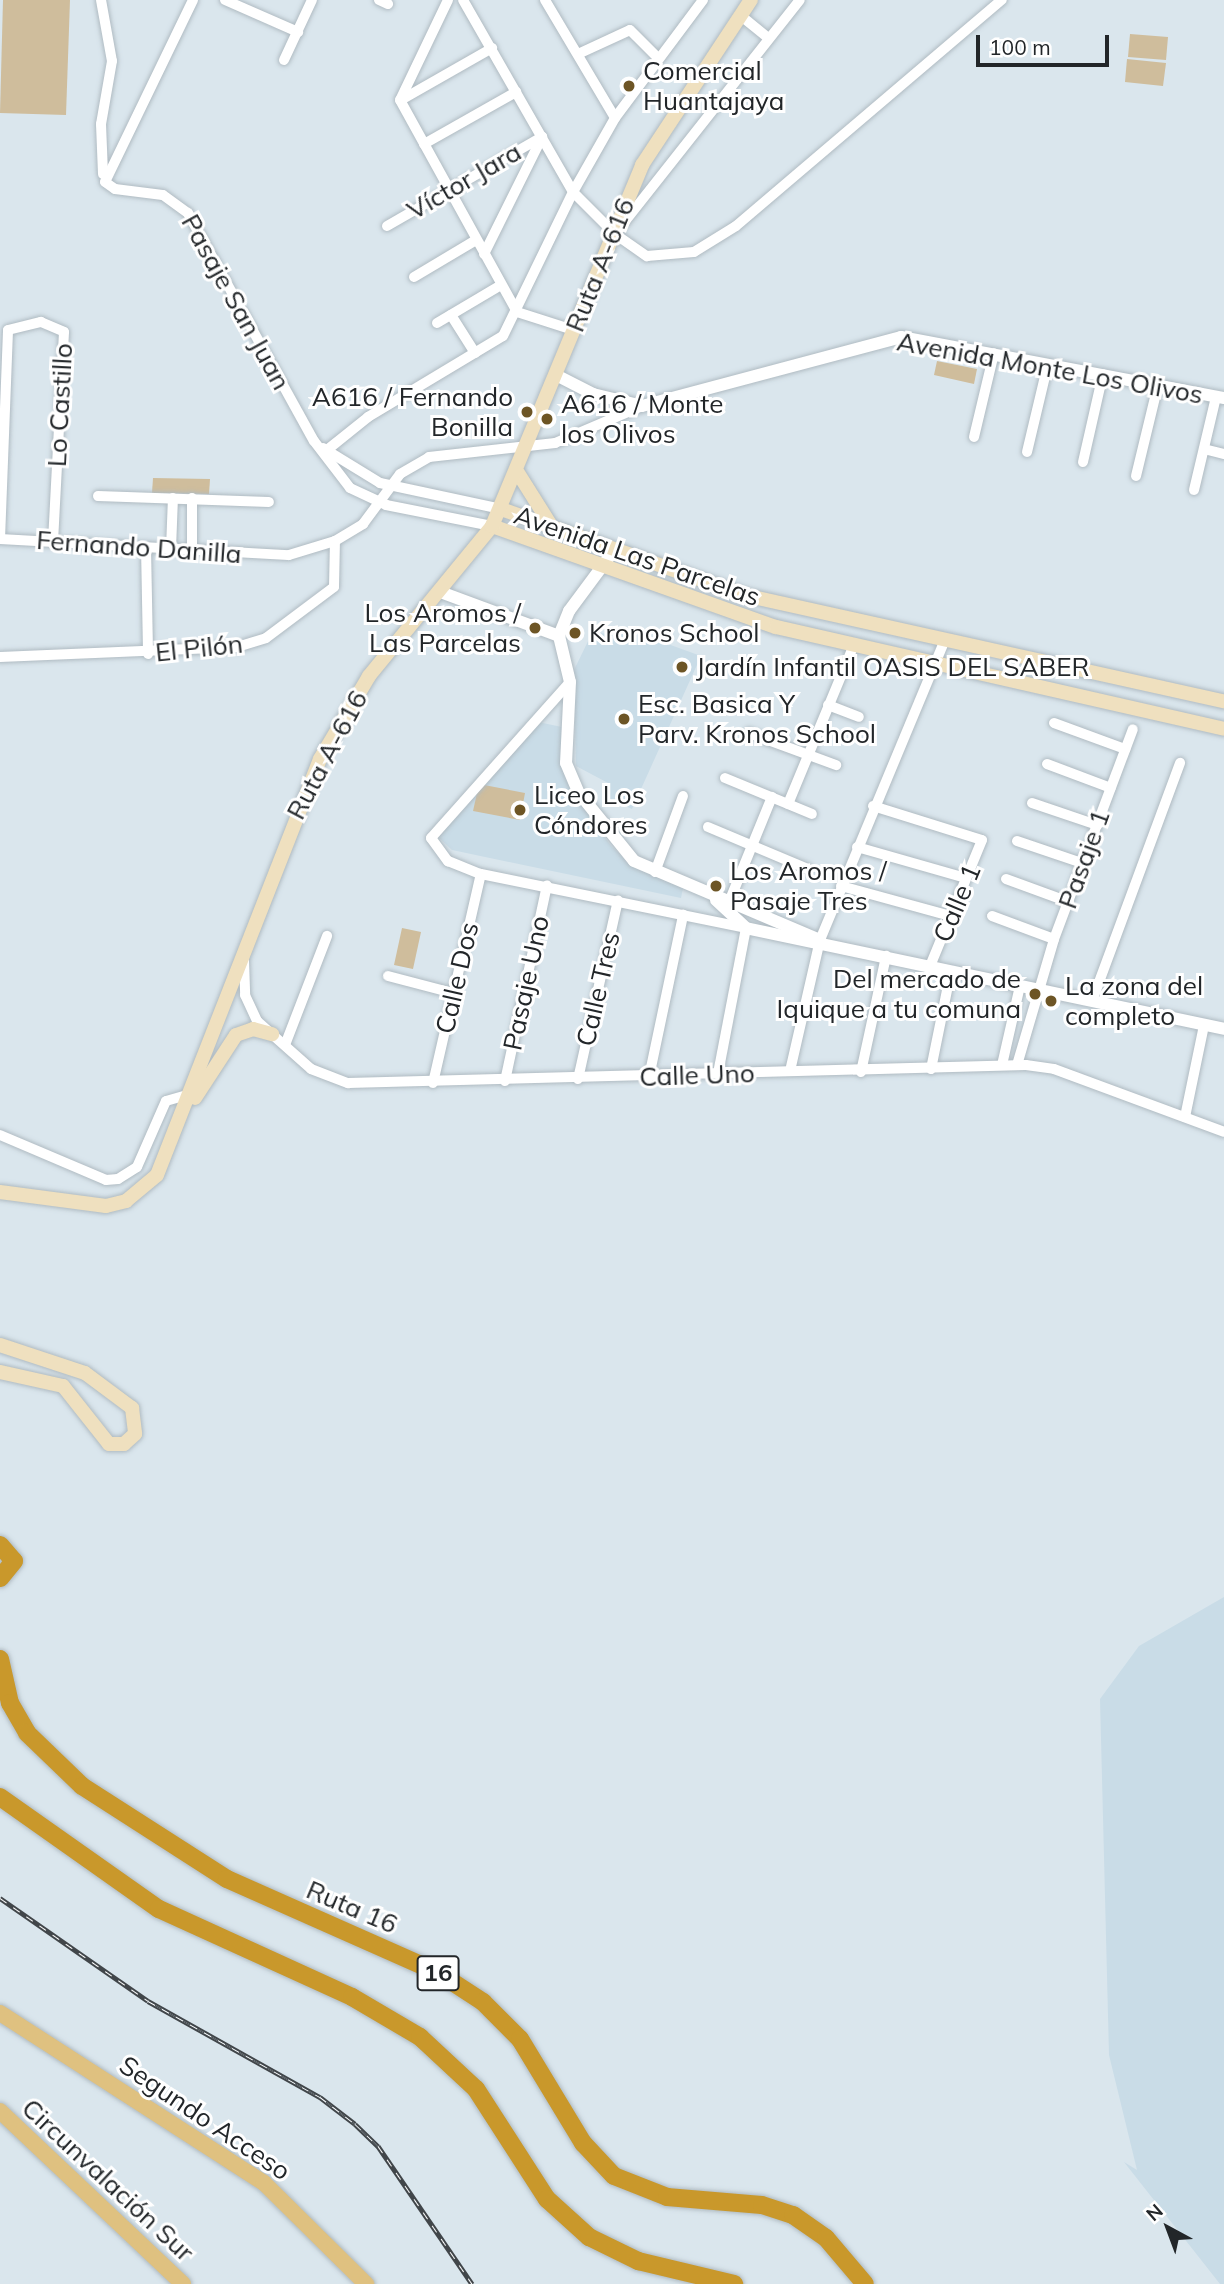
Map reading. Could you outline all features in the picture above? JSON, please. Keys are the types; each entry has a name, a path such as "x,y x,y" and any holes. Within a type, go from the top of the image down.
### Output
{"highway":[{"path":"0,1545 14,1561 0,1578"},
{"name":"Ruta 16","path":"0,1659 20,1723 82,1786 227,1879 437,1972 484,2002 520,2039 583,2143 614,2176 667,2197 762,2205 793,2215 826,2238 865,2284"},
{"name":"16","path":"0,1797 159,1909 369,2005 420,2037 475,2089 547,2199 589,2237 638,2261 734,2284"}],"main road":[{"name":"Ruta A-616","path":"0,1192 106,1206 142,1192 164,1160 194,1093 244,947 290,825 341,719 369,676 443,593 492,526 518,473 613,233 663,128 751,0"},
{"path":"518,473 551,524"},
{"name":"Avenida Las Parcelas","path":"500,509 551,524 744,595 1224,701"},
{"name":"Avenida Las Parcelas","path":"492,526 605,564 752,621 1224,729"},
{"path":"194,1093 236,1034 253,1029 272,1034"},
{"path":"0,1345 78,1368 132,1408 137,1430 124,1444 109,1444 63,1386 0,1372"},
{"name":"Segundo Acceso","path":"0,2013 264,2183 366,2284"},
{"name":"Segundo Acceso","path":"0,2024 258,2190 354,2284"},
{"name":"Circunvalación Sur","path":"0,2111 183,2284"}],"street":[{"path":"101,0 112,61 101,124 103,175"},
{"path":"103,175 121,145 193,0"},
{"path":"225,0 298,32"},
{"path":"284,60 312,0"},
{"path":"400,100 448,0"},
{"path":"463,0 573,192 613,233 647,256 694,252 736,226 1002,0"},
{"path":"545,0 615,118"},
{"name":"Ruta A-616","path":"327,450 368,417 503,336 573,192 615,118 703,0"},
{"path":"613,233 767,37 800,0"},
{"path":"740,15 767,37"},
{"path":"578,54 630,30 658,58"},
{"path":"400,100 492,48"},
{"path":"424,145 516,92"},
{"path":"400,100 517,312 573,330"},
{"path":"484,254 542,137"},
{"name":"Víctor Jara","path":"387,226 542,137"},
{"name":"Pasaje San Juan","path":"103,175 109,187 163,195 188,213 314,441 348,486 382,504"},
{"path":"414,277 476,240"},
{"path":"437,323 501,285"},
{"path":"451,315 475,353"},
{"name":"Lo Castillo","path":"0,539 8,330 41,322 64,332 53,539"},
{"name":"Avenida Monte Los Olivos","path":"556,375 606,399 642,406 894,337 994,352 1220,398"},
{"path":"974,436 994,352"},
{"path":"1027,452 1048,364"},
{"path":"1083,462 1102,374"},
{"path":"1136,476 1158,385"},
{"path":"1194,490 1220,398"},
{"path":"335,541 382,504 400,474 443,453 526,448 596,428 642,406"},
{"name":"Pasaje San Juan","path":"314,441 360,474 391,486 500,509"},
{"path":"1204,449 1224,454"},
{"path":"98,496 268,502"},
{"path":"171,549 173,498"},
{"path":"192,498 192,551"},
{"path":"382,504 492,526"},
{"name":"Fernando Danilla","path":"0,539 53,539 192,551 279,555 335,541"},
{"name":"El Pilón","path":"0,657 148,654 237,647 292,623 334,587 335,541"},
{"path":"146,547 148,654"},
{"path":"615,549 569,611 559,636 570,682 565,749 570,776 620,849 655,872 708,893 727,906 820,940"},
{"path":"443,593 559,636"},
{"path":"790,1071 820,940 931,662 945,639"},
{"path":"788,804 854,645"},
{"path":"570,682 431,838 448,861 481,874 547,885 746,928 820,940 1224,1029"},
{"path":"828,705 859,717"},
{"path":"1054,723 1125,748"},
{"name":"Pasaje 1","path":"1017,1065 1037,989 1054,939 1133,729"},
{"path":"749,733 836,765"},
{"path":"1092,1001 1180,763"},
{"path":"1046,764 1111,788"},
{"path":"725,778 812,814"},
{"path":"655,872 682,796"},
{"path":"727,906 772,797"},
{"path":"1032,803 1097,825"},
{"name":"Calle 1","path":"873,806 982,840 930,966"},
{"path":"708,827 808,869"},
{"path":"1017,841 1082,863"},
{"path":"857,847 966,878"},
{"name":"Calle Dos","path":"433,1083 481,874"},
{"path":"1006,879 1069,902"},
{"name":"Pasaje Uno","path":"505,1081 547,885"},
{"path":"841,886 951,916"},
{"name":"Calle Tres","path":"578,1079 618,900"},
{"path":"727,906 746,928"},
{"path":"649,1077 683,915"},
{"path":"992,916 1054,939"},
{"path":"718,1074 746,928"},
{"path":"285,1045 327,936"},
{"name":"Calle Uno","path":"244,947 249,1011 272,1034 326,1078 433,1083 790,1071 861,1072 1017,1065 1054,1069 1224,1132"},
{"path":"861,1072 886,956"},
{"path":"931,1069 951,971"},
{"path":"388,976 453,993"},
{"path":"1002,1065 1020,986"},
{"path":"1185,1117 1204,1025"},
{"path":"0,1135 106,1180 118,1179 136,1167 166,1101 194,1093"}],"shaded area":[{"path":"3,0 70,0 66,115 0,113"},
{"path":"1130,34 1168,37 1166,60 1128,57"},
{"path":"1127,59 1166,63 1163,86 1125,82"},
{"path":"937,361 977,369 974,384 934,375"},
{"path":"153,478 210,479 209,494 152,493"},
{"name":"Esc. Basica Y Parv. Kronos School","path":"592,633 643,635 701,656 632,809 603,796 610,784 576,766 574,670"},
{"name":"Liceo Los Cóndores","path":"533,721 562,727 562,765 575,795 611,846 632,866 683,888 681,898 452,850 437,836"},
{"path":"479,784 525,793 520,820 473,811"},
{"path":"402,928 421,932 413,969 394,965"},
{"path":"1224,1597 1224,2284 1220,2284 1124,2162 1137,2170 1109,2055 1100,1699 1139,1646"}],"railway":[{"path":"0,1898 148,2001 320,2097 355,2124 378,2146 472,2284"}],"place":[{"name":"Comercial Huantajaya","path":"629,86"},
{"name":"A616 / Fernando Bonilla","path":"527,412"},
{"name":"A616 / Monte los Olivos","path":"547,419"},
{"name":"Los Aromos / Las Parcelas","path":"535,628"},
{"name":"Kronos School","path":"575,633"},
{"name":"Jardín Infantil OASIS DEL SABER","path":"682,667"},
{"name":"Esc. Basica Y Parv. Kronos School","path":"624,719"},
{"name":"Liceo Los Cóndores","path":"520,810"},
{"name":"Los Aromos / Pasaje Tres","path":"716,886"},
{"name":"Del mercado de Iquique a tu comuna","path":"1035,994"},
{"name":"La zona del completo","path":"1051,1001"}]}
